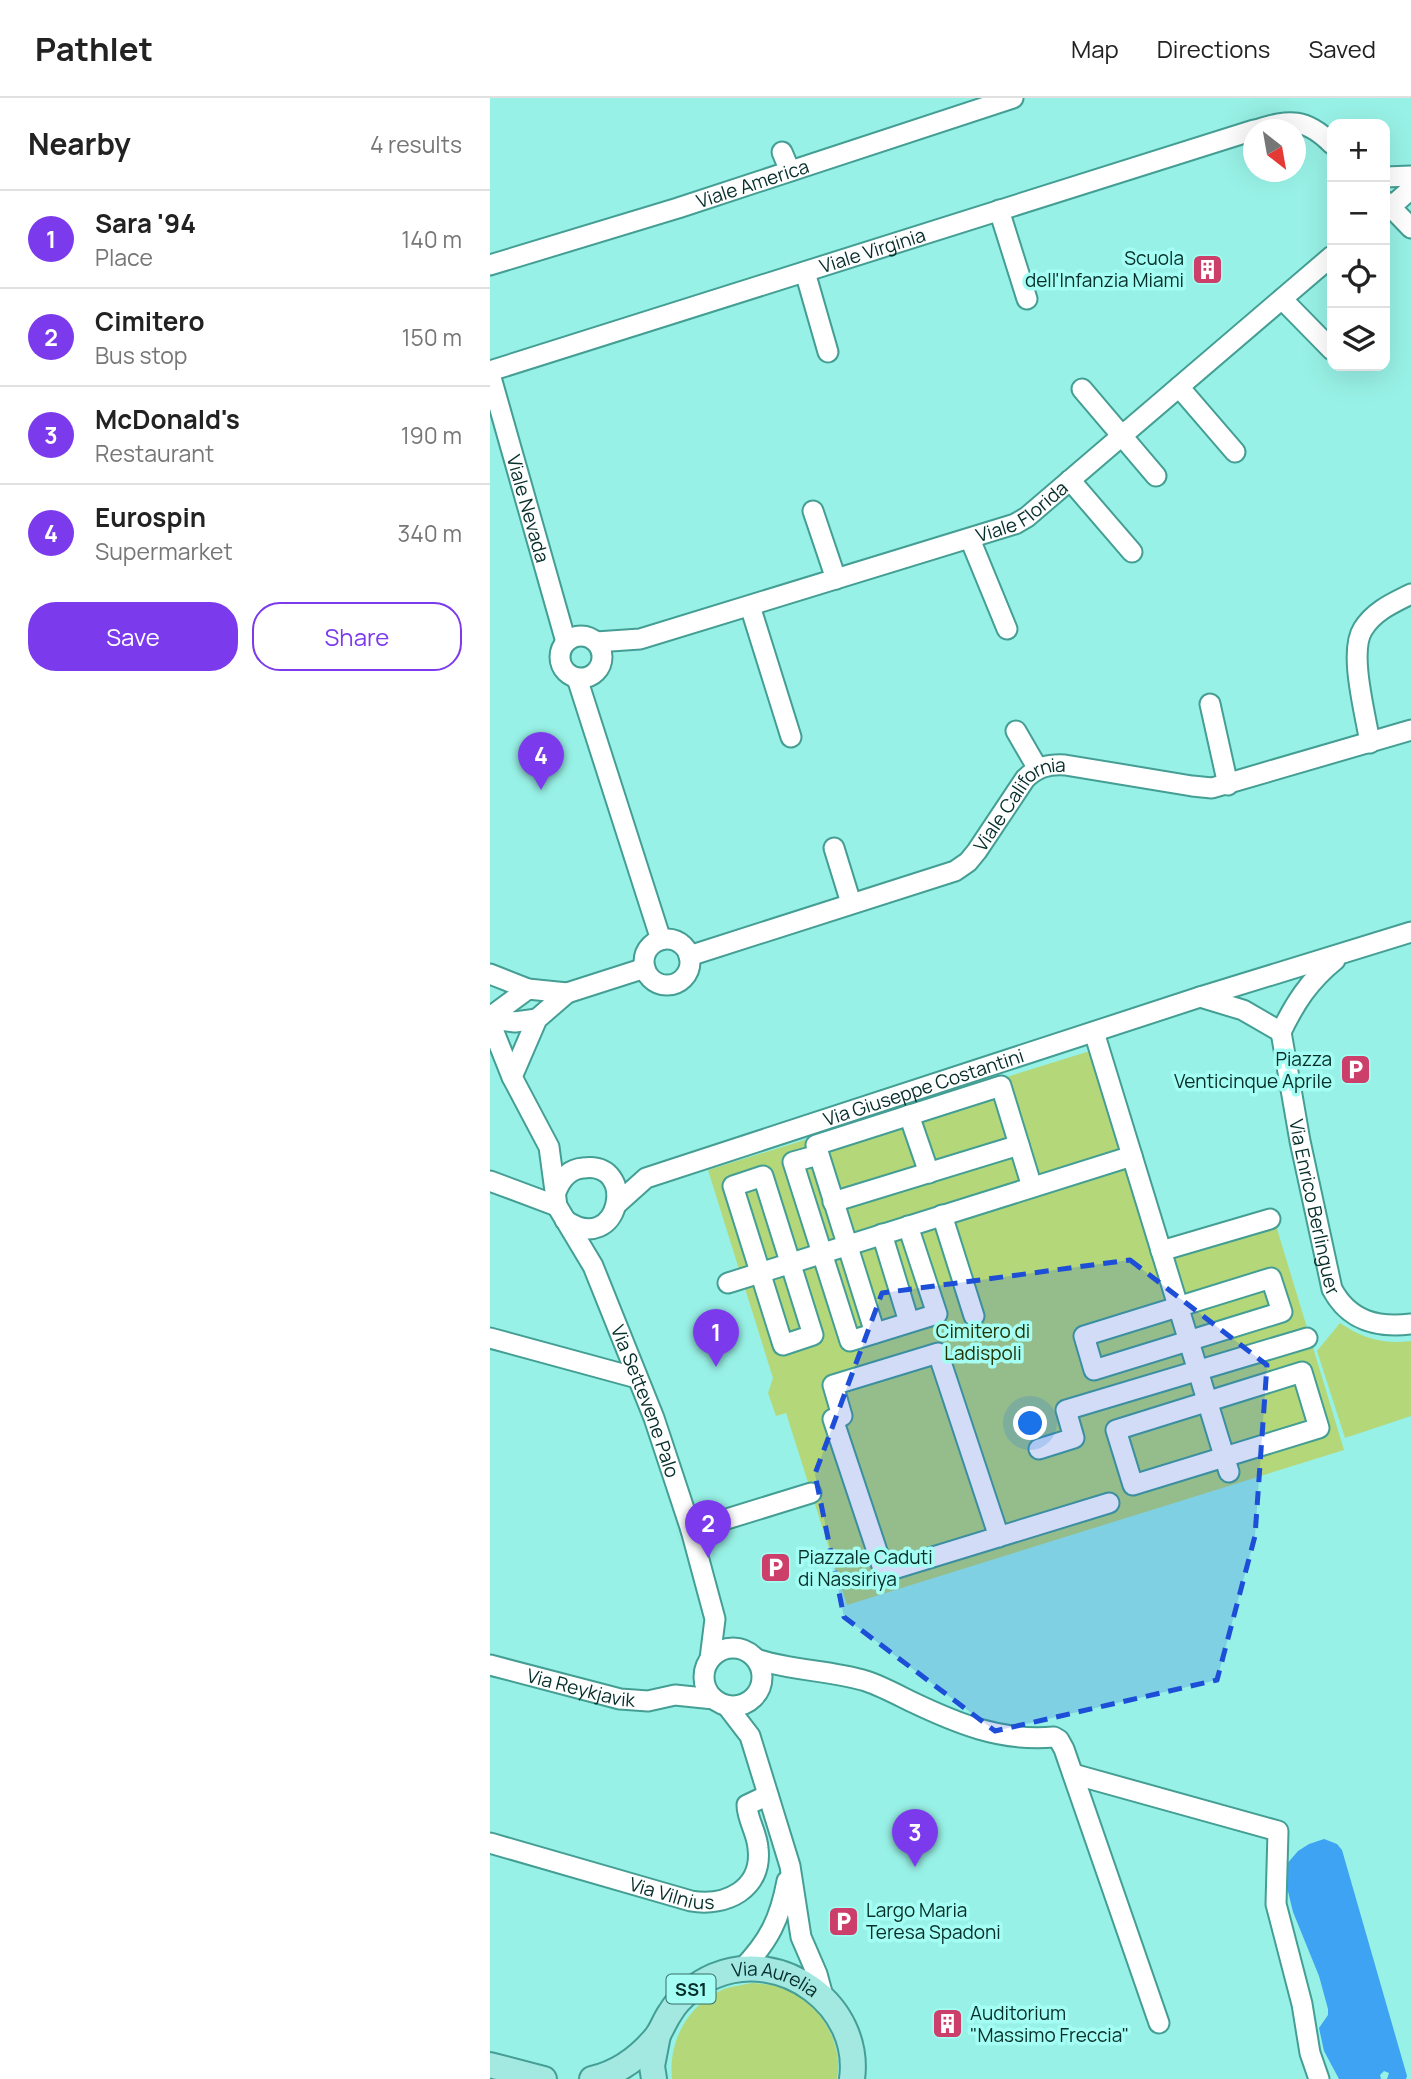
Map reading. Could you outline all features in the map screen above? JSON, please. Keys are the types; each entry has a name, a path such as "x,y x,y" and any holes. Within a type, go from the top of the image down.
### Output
{"main road":[{"name":"Via Aurelia","path":"592,2079 609,2074 627,2064 658,2034 671,2010 691,1990 715,1975 742,1969 771,1970 799,1979 823,1996 846,2030 852,2050 852,2079"},
{"name":"Via Aurelia","path":"654,2079 652,2066 658,2034"},
{"path":"490,2065 544,2079"}],"street":[{"name":"Viale America","path":"490,265 1013,98"},
{"name":"Viale Virginia","path":"1306,125 1327,140"},
{"name":"Viale Virginia","path":"490,373 1243,134"},
{"path":"782,152 790,171"},
{"path":"1390,177 1411,176"},
{"path":"1390,204 1411,189"},
{"path":"1390,209 1411,228"},
{"path":"999,210 1027,299"},
{"name":"Viale Florida","path":"596,642 640,639 1019,522 1327,261"},
{"path":"805,272 828,352"},
{"path":"1282,299 1327,345"},
{"name":"Viale Nevada","path":"490,373 566,642"},
{"path":"1179,387 1235,452"},
{"path":"1082,389 1156,476"},
{"path":"1070,480 1132,552"},
{"path":"813,511 835,579"},
{"path":"970,539 1007,629"},
{"path":"1370,743 1358,666 1357,647 1360,635 1378,613 1411,594"},
{"path":"750,606 791,737"},
{"path":"591,672 568,674 560,662 562,648 566,642 578,636 590,638 601,649 591,672 589,712 661,940"},
{"name":"Viale Florida","path":"591,672 640,639"},
{"path":"1210,704 1228,785"},
{"name":"Viale California","path":"689,956 962,867 977,851 1023,783 1038,769 1050,765 1065,765 1208,788 1228,785 1411,730"},
{"path":"1016,732 1038,769"},
{"path":"834,848 851,903"},
{"name":"Via Giuseppe Costantini","path":"646,1178 1200,997 1411,932"},
{"path":"661,940 675,940 686,949 689,956 688,970 680,981 673,984 659,983 645,968 649,947 661,940"},
{"path":"1200,997 1243,1010 1281,1032 1297,1000 1315,976 1344,953"},
{"path":"512,1077 537,1019 567,993 645,968"},
{"path":"490,974 528,989 567,993"},
{"path":"490,1019 528,989"},
{"path":"490,1019 514,1022 537,1019"},
{"name":"Via Settevene Palo","path":"490,1019 512,1077 549,1147 559,1206 593,1266 654,1418 691,1530 715,1619 736,1648 756,1658 763,1676 750,1736"},
{"path":"1094,1032 1227,1464"},
{"name":"Via Enrico Berlinguer","path":"1281,1032 1300,1141 1332,1289 1343,1307 1361,1319 1390,1326 1411,1324"},
{"path":"875,1333 816,1145 1001,1087 1032,1187"},
{"path":"909,1115 929,1173"},
{"path":"833,1202 1019,1145"},
{"path":"490,1181 559,1206 584,1229 603,1224 615,1212 616,1188 599,1171 549,1147"},
{"path":"818,1154 793,1162 850,1341 937,1314 908,1226"},
{"path":"728,1283 1132,1156"},
{"path":"559,1206 560,1183 573,1170 646,1178"},
{"path":"763,1177 813,1335 783,1345 760,1273 733,1186 763,1177"},
{"path":"617,1204 646,1178"},
{"path":"942,1215 974,1316"},
{"path":"1161,1251 1270,1219"},
{"path":"593,1266 603,1224"},
{"path":"882,1234 909,1322"},
{"path":"1271,1278 1282,1312 1094,1370 1084,1336 1178,1307 1271,1278"},
{"path":"490,1338 637,1378"},
{"path":"1039,1450 1074,1438 1066,1410 1307,1338"},
{"path":"999,1537 938,1353 833,1385 842,1416 833,1419 884,1573 1109,1503"},
{"path":"1302,1372 1319,1428 1227,1464 1133,1485 1116,1430 1208,1401 1302,1372"},
{"path":"691,1530 811,1493"},
{"name":"Via Settevene Palo","path":"715,1619 707,1666 708,1692 750,1736 790,1866 801,1937 817,1973 823,1996"},
{"path":"675,1696 691,1685 722,1650 736,1648"},
{"path":"756,1658 771,1664 825,1671 869,1682 958,1724 993,1734 1056,1738 1064,1749 1159,2023"},
{"name":"Via Reykjavik","path":"490,1665 620,1699 648,1701 675,1696 720,1702"},
{"path":"720,1702 742,1705 758,1691 792,1675 825,1671"},
{"path":"1073,1774 1278,1831 1276,1905 1302,2004 1310,2053 1319,2079"},
{"name":"Via Vilnius","path":"490,1843 691,1901 716,1902 739,1894 753,1877 759,1855 747,1805 750,1801 768,1795"},
{"path":"742,1969 761,1949 777,1921 790,1866"}],"highlighted area":[{"path":"1130,1260 1267,1365 1255,1536 1217,1680 995,1731 844,1617 815,1474 882,1293"}],"green space":[{"name":"Cimitero di Ladispoli","path":"1106,1046 1166,1241 1271,1209 1344,1450 847,1605 786,1413 776,1416 768,1393 773,1378 708,1170"},
{"path":"1340,1323 1374,1339 1411,1341 1411,1416 1345,1438 1317,1351"},
{"path":"752,1983 777,1986 793,1993 816,2011 832,2036 838,2064 837,2079 672,2079 673,2051 683,2025 691,2014 700,2004 724,1989"}],"water":[{"path":"1324,1839 1337,1844 1342,1850 1406,2079 1387,2079 1389,2073 1384,2071 1380,2075 1381,2079 1339,2079 1324,2051 1319,2028 1328,2015 1328,2009 1319,1976 1293,1912 1285,1879 1286,1865 1298,1851"}],"place":[{"name":"Scuola dell'Infanzia Miami","path":"1207,269"},
{"name":"Eurospin","path":"541,790"},
{"name":"Piazza Venticinque Aprile","path":"1355,1070"},
{"name":"Sara '94","path":"716,1367"},
{"name":"Cimitero","path":"708,1558"},
{"name":"Piazzale Caduti di Nassiriya","path":"775,1568"},
{"name":"McDonald's","path":"915,1867"},
{"name":"Largo Maria Teresa Spadoni","path":"843,1921"},
{"name":"Auditorium \"Massimo Freccia\"","path":"947,2024"}]}
